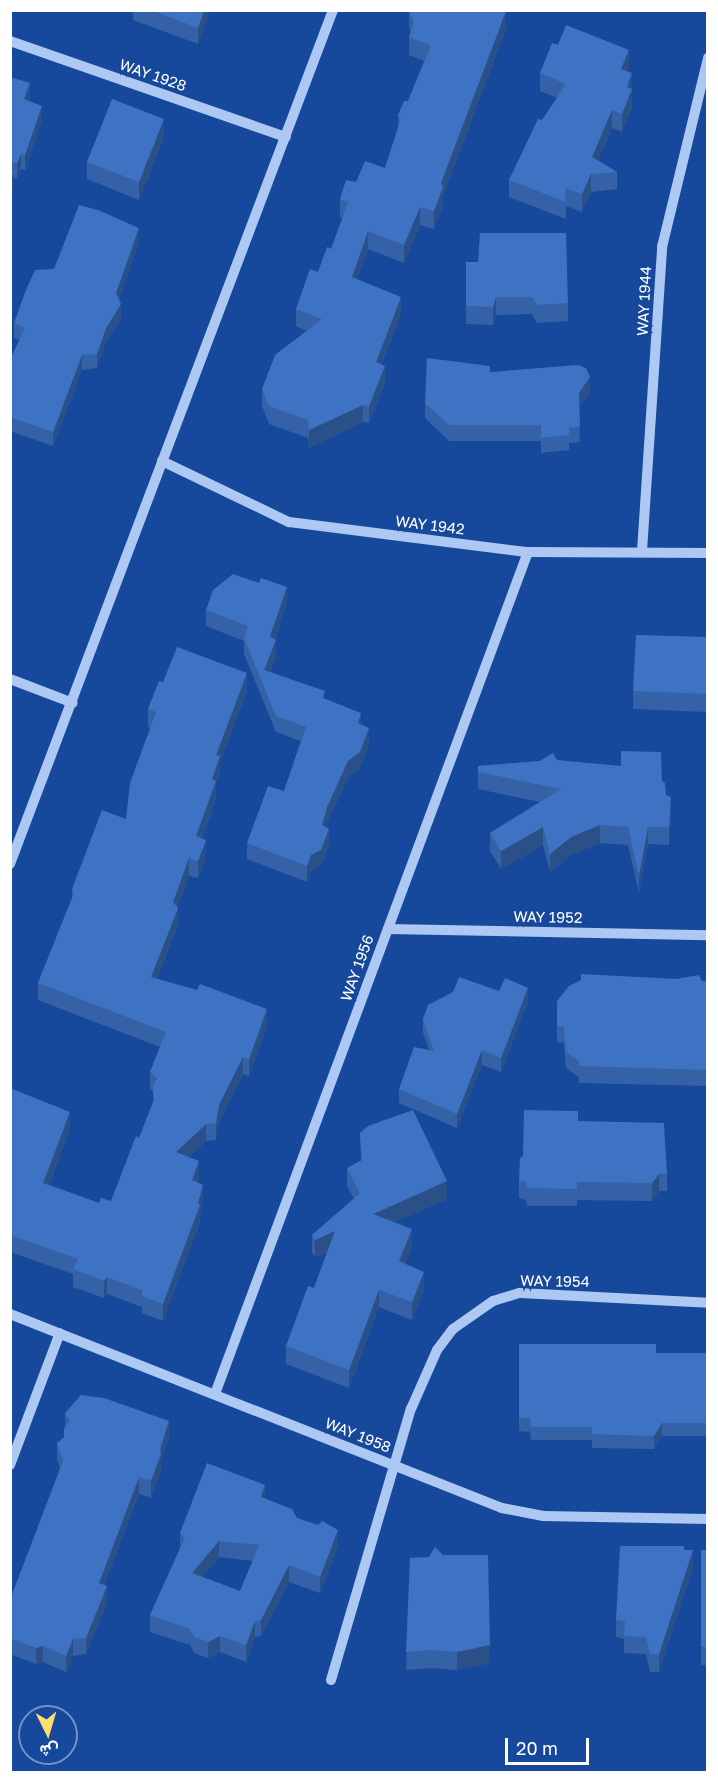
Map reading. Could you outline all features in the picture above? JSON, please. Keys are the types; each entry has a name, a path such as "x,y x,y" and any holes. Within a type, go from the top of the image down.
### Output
{"street":[{"path":"10,864 73,703 333,10"},
{"name":"WAY 1928","path":"10,41 286,137"},
{"name":"WAY 1944","path":"642,551 662,247 708,58"},
{"name":"WAY 1942","path":"162,461 289,522 528,552 708,553"},
{"name":"WAY 1956","path":"215,1394 528,552"},
{"path":"10,679 73,703"},
{"name":"WAY 1952","path":"388,929 708,935"},
{"name":"WAY 1954","path":"331,1680 411,1409 437,1350 453,1329 493,1301 520,1293 708,1304"},
{"name":"WAY 1958","path":"10,1314 502,1508 543,1516 708,1519"},
{"path":"10,1465 60,1333"}],"building":[{"path":"151,10 204,10 198,28"},
{"path":"409,10 506,11 441,183 443,187 434,211 420,207 404,245 368,231 352,277 401,297 376,362 385,366 369,406 363,405 309,430 308,420 269,406 262,389 275,355 322,319 296,309 310,269 318,272 327,247 331,249 348,202 340,199 346,180 356,182 365,161 385,168 401,118 398,115 404,101 408,101 431,46 409,37 414,22"},
{"path":"566,25 629,50 621,69 632,73 627,87 632,89 622,114 612,110 592,157 617,172 591,174 582,194 565,188 566,202 509,180 538,119 542,120 566,84 540,73 552,43 558,45"},
{"path":"10,77 30,83 24,99 42,106 25,155 21,154 17,163 10,162"},
{"path":"112,99 164,119 139,182 87,162"},
{"path":"79,205 98,210 139,228 116,293 121,304 106,328 97,354 82,355 53,432 10,417 10,360 25,328 14,323 35,270 54,269"},
{"path":"480,233 566,233 568,303 537,305 532,297 496,297 493,307 466,306 466,262 478,262"},
{"path":"427,358 490,366 490,372 578,365 586,368 590,377 579,393 580,426 569,428 569,435 541,438 541,425 449,425 425,403"},
{"path":"233,574 259,583 261,578 287,587 270,636 276,640 264,670 325,691 323,698 361,713 358,723 369,728 360,752 348,761 327,807 322,825 329,829 321,850 311,855 307,866 247,843 268,786 284,791 306,727 276,716 244,638 248,626 206,610 213,590"},
{"path":"636,635 708,637 708,694 633,691"},
{"path":"177,647 247,673 216,755 220,756 212,779 216,781 196,836 206,840 198,861 189,858 173,902 178,908 151,977 197,990 200,984 267,1009 249,1059 243,1057 219,1105 216,1123 206,1124 176,1152 199,1161 192,1180 203,1185 198,1203 200,1205 163,1304 142,1296 142,1290 107,1277 104,1281 73,1269 78,1259 10,1235 10,1088 70,1112 43,1183 99,1203 101,1198 111,1201 136,1136 139,1138 154,1100 153,1087 157,1078 150,1072 166,1032 38,983 74,893 72,889 102,810 126,819 130,783 156,712 148,709 159,681 163,682"},
{"path":"621,751 661,752 662,781 665,783 666,795 671,797 669,827 648,827 639,875 628,827 600,825 571,837 550,854 543,827 501,851 490,833 561,789 478,772 478,766 540,761 553,753 557,760 621,766"},
{"path":"708,765 708,816 706,815"},
{"path":"581,974 676,979 699,975 702,981 708,981 708,1070 579,1066 579,1061 566,1052 564,1027 557,1026 557,1001 569,986 581,980"},
{"path":"459,977 499,991 505,978 528,988 501,1058 482,1050 457,1114 399,1089 414,1047 434,1051 423,1019 428,1005 453,992"},
{"path":"413,1110 447,1181 373,1214 412,1229 399,1261 424,1272 412,1302 379,1290 349,1370 286,1346 308,1286 314,1288 335,1231 315,1240 312,1235 360,1193 347,1168 362,1160 360,1133 368,1126"},
{"path":"524,1110 578,1111 578,1121 664,1123 667,1173 659,1174 652,1183 577,1182 577,1189 527,1188 526,1182 519,1181 520,1158 523,1156"},
{"path":"519,1344 656,1344 656,1353 708,1353 708,1423 662,1423 654,1436 592,1434 592,1427 531,1427 530,1418 519,1418"},
{"path":"81,1395 104,1398 169,1421 160,1449 161,1454 151,1481 139,1477 99,1583 107,1586 86,1638 73,1639 66,1656 43,1646 36,1648 10,1638 10,1600 63,1461 57,1443 64,1437 64,1429 70,1421 65,1413"},
{"path":"207,1463 265,1485 261,1497 292,1509 297,1518 318,1525 322,1521 338,1530 320,1577 289,1565 261,1620 255,1621 246,1645 220,1636 208,1642 194,1637 190,1629 150,1615 185,1538 180,1533","holes":["219,1541 259,1545 240,1591 192,1573"]},
{"path":"620,1546 684,1546 684,1550 693,1550 659,1654 650,1654 646,1637 624,1636 625,1621 616,1620"},
{"path":"435,1547 443,1555 488,1555 490,1645 457,1652 432,1650 406,1652 410,1558 429,1557"},
{"path":"701,1550 708,1550 708,1647 701,1647"}]}
